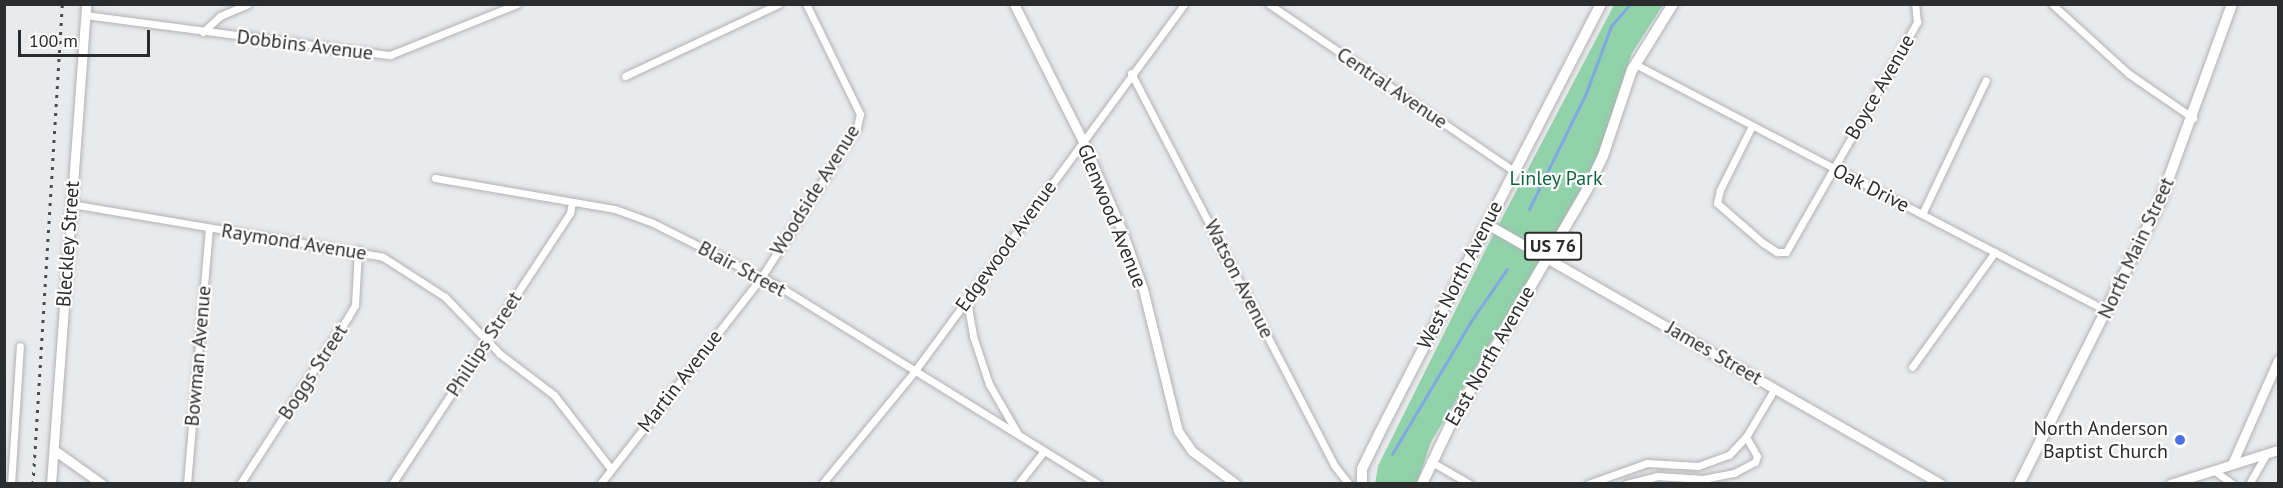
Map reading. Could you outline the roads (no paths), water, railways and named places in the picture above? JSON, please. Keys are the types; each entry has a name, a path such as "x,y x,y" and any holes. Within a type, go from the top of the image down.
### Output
{"main road":[{"name":"West North Avenue","path":"1362,483 1362,469 1379,434 1601,4"},
{"name":"East North Avenue","path":"1422,483 1430,461 1603,156 1635,64 1673,4"},
{"name":"North Main Street","path":"2019,483 2160,202 2193,118 2230,5"}],"street":[{"name":"Bleckley Street","path":"51,483 86,4"},
{"path":"203,32 220,16 248,4"},
{"name":"Dobbins Avenue","path":"85,15 390,55 517,4"},
{"path":"625,76 779,4"},
{"name":"Woodside Avenue","path":"761,278 857,127 860,114 806,4"},
{"name":"Glenwood Avenue","path":"1014,4 1082,139 1143,288 1178,431 1192,452 1236,483"},
{"name":"Edgewood Avenue","path":"822,483 914,372 1082,139 1184,4"},
{"name":"Central Avenue","path":"1269,4 1514,171"},
{"name":"Boyce Avenue","path":"1752,126 1720,190 1717,203 1725,213 1778,252 1786,252 1917,22 1915,4"},
{"path":"2052,4 2129,74 2193,118"},
{"name":"Oak Drive","path":"1635,64 2107,311"},
{"name":"Watson Avenue","path":"1131,73 1334,465 1349,483"},
{"path":"1922,214 1986,80"},
{"name":"Blair Street","path":"435,178 631,213 761,278 1098,483"},
{"name":"Phillips Street","path":"392,483 570,213 572,203"},
{"name":"Raymond Avenue","path":"71,204 209,228 358,250 383,257 417,276 445,297 487,340 554,395 611,469"},
{"name":"James Street","path":"1487,224 1941,483"},
{"name":"Bowman Avenue","path":"187,483 209,228"},
{"name":"Boggs Street","path":"240,483 348,317 354,305 358,250"},
{"path":"1912,367 1995,252"},
{"name":"Martin Avenue","path":"600,483 761,278"},
{"name":"Blair Street","path":"967,301 973,336 989,384 1019,436"},
{"path":"11,483 20,346"},
{"path":"2232,464 2278,360"},
{"path":"1588,483 1647,463 1712,463 1729,455 1746,437 1775,388"},
{"path":"1626,483 1657,476 1703,479 1734,472 1755,462 1757,456 1746,437"},
{"path":"54,450 102,483"},
{"path":"2170,483 2278,450"},
{"path":"1018,483 1044,451"},
{"path":"2249,483 2266,454"},
{"path":"1430,461 1470,483"},
{"path":"2213,470 2233,483"}],"waterway":[{"path":"1529,209 1586,93 1611,26 1630,4"},
{"path":"1392,454 1471,321 1507,269"}],"railway":[{"path":"33,484 62,4"}],"place":[{"name":"North Anderson Baptist Church","path":"2180,440"}],"park label":[{"name":"Linley Park","path":"1556,178"}]}
